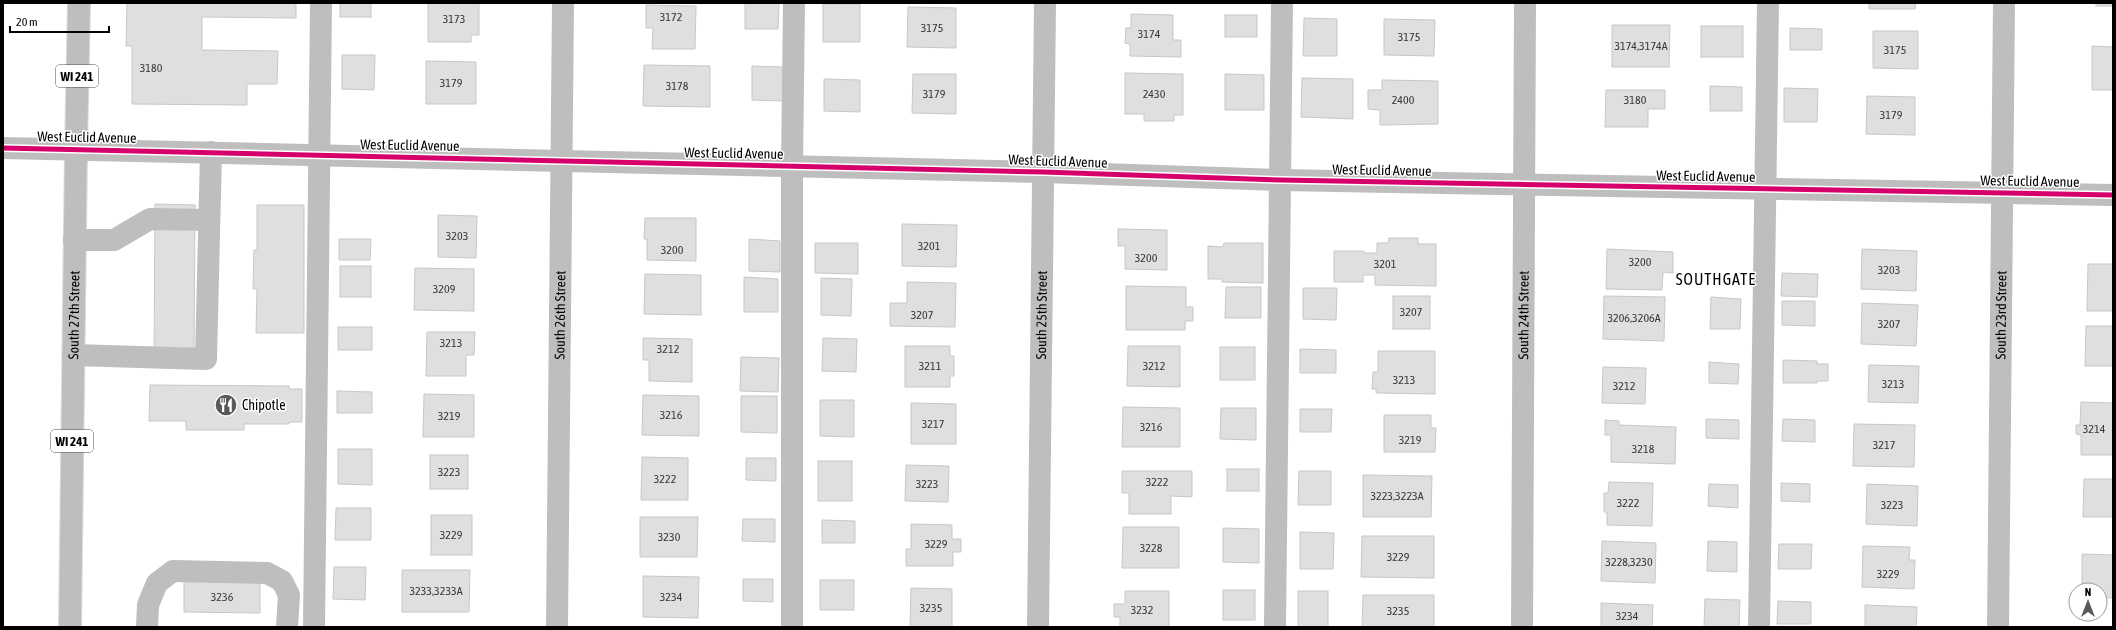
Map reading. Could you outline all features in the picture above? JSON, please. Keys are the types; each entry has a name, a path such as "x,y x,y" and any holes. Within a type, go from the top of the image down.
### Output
{"street":[{"name":"South 27th Street","path":"70,627 74,240 79,3"},
{"path":"314,627 320,3"},
{"name":"South 26th Street","path":"557,627 563,3"},
{"path":"792,627 792,166 794,3"},
{"name":"South 25th Street","path":"1038,627 1045,3"},
{"path":"1275,627 1282,3"},
{"name":"South 24th Street","path":"1522,627 1525,3"},
{"path":"1759,627 1764,189 1768,3"},
{"name":"South 23rd Street","path":"1998,627 2004,3"},
{"name":"West Euclid Avenue","path":"3,148 1043,172 1281,180 2113,195"},
{"path":"73,355 206,359 211,152"},
{"path":"74,240 114,240 150,219 209,220"},
{"path":"147,627 148,605 157,582 173,571 267,573 282,581 289,595 288,627"}],"building":[{"path":"127,3 296,3 296,18 202,17 202,50 278,51 277,84 247,84 247,105 132,104 132,46 126,46"},
{"path":"340,3 371,3 371,17 340,17"},
{"path":"428,3 479,3 479,35 471,35 471,42 428,42"},
{"path":"745,3 779,3 778,29 745,29"},
{"path":"1869,3 1916,3 1915,9 1869,9"},
{"path":"2096,3 2113,3 2113,6 2096,6"},
{"path":"823,4 860,4 860,42 823,42"},
{"path":"646,5 696,6 695,49 652,49 653,28 646,28"},
{"path":"908,7 956,8 956,48 907,47"},
{"path":"1131,14 1173,15 1173,40 1181,40 1181,57 1130,56 1130,44 1125,43 1126,28 1131,28"},
{"path":"1225,15 1257,15 1257,37 1225,37"},
{"path":"1304,18 1337,19 1337,56 1303,56"},
{"path":"1384,19 1435,20 1434,56 1384,55"},
{"path":"1612,25 1670,25 1669,67 1612,67"},
{"path":"1701,26 1743,26 1743,57 1701,57"},
{"path":"1790,28 1822,29 1822,50 1790,50"},
{"path":"1873,31 1918,31 1918,69 1873,68"},
{"path":"2092,46 2113,47 2113,90 2092,90"},
{"path":"342,55 375,55 374,90 342,89"},
{"path":"426,61 476,62 476,104 426,104"},
{"path":"644,65 710,66 710,107 643,106"},
{"path":"752,66 783,67 783,101 752,100"},
{"path":"1125,73 1183,74 1183,115 1174,115 1174,121 1144,121 1144,114 1125,114"},
{"path":"913,74 956,74 956,114 912,113"},
{"path":"1225,74 1264,75 1264,110 1225,110"},
{"path":"1302,78 1353,79 1353,119 1301,117"},
{"path":"824,79 860,80 860,112 824,111"},
{"path":"1382,80 1438,81 1438,124 1380,125 1380,110 1368,109 1368,90 1382,90"},
{"path":"1710,86 1742,87 1742,111 1710,111"},
{"path":"1784,88 1818,89 1817,122 1784,122"},
{"path":"1606,90 1665,90 1665,109 1648,109 1648,127 1605,127"},
{"path":"1867,96 1915,97 1915,135 1866,134"},
{"path":"155,204 195,205 194,361 154,361"},
{"path":"257,205 304,205 304,333 256,333 257,289 253,289 254,250 257,250"},
{"path":"438,215 477,216 476,258 438,257"},
{"path":"645,218 696,218 696,261 647,260 647,239 644,239"},
{"path":"902,224 957,225 956,267 902,266"},
{"path":"1118,229 1167,230 1167,270 1125,269 1125,246 1118,246"},
{"path":"1389,238 1418,238 1418,244 1436,244 1436,286 1375,285 1375,275 1363,275 1363,282 1334,282 1334,251 1364,251 1364,253 1377,253 1377,243 1388,243"},
{"path":"339,239 371,239 370,260 339,260"},
{"path":"749,239 780,241 780,272 749,271"},
{"path":"815,243 858,243 858,274 815,273"},
{"path":"1224,243 1263,243 1263,283 1222,282 1222,279 1208,279 1208,246 1223,247"},
{"path":"1607,249 1673,252 1673,273 1663,272 1662,290 1606,289"},
{"path":"1862,249 1917,251 1916,291 1861,289"},
{"path":"2088,264 2113,264 2113,311 2087,311"},
{"path":"340,266 371,266 371,297 340,297"},
{"path":"415,268 474,269 474,311 414,310"},
{"path":"1782,273 1818,274 1817,297 1781,296"},
{"path":"645,274 701,275 701,315 644,314"},
{"path":"744,277 778,279 778,312 744,312"},
{"path":"821,278 852,279 851,316 821,315"},
{"path":"907,282 956,283 955,327 890,326 890,303 907,303"},
{"path":"1126,286 1186,287 1186,307 1193,307 1193,321 1185,321 1185,330 1126,330"},
{"path":"1226,287 1261,287 1261,318 1225,318"},
{"path":"1303,288 1337,288 1336,320 1303,319"},
{"path":"1393,296 1430,296 1430,329 1393,329"},
{"path":"1604,296 1665,297 1664,341 1603,339"},
{"path":"1711,297 1741,299 1740,329 1710,329"},
{"path":"1782,301 1815,301 1815,326 1782,325"},
{"path":"1862,303 1918,305 1916,346 1861,344"},
{"path":"2086,326 2113,326 2113,366 2085,366"},
{"path":"338,327 372,327 372,350 338,350"},
{"path":"427,332 475,332 474,355 466,355 466,376 426,376"},
{"path":"643,338 692,339 692,382 649,381 649,360 643,360"},
{"path":"823,338 857,339 856,372 822,371"},
{"path":"905,346 950,346 950,356 954,356 954,376 950,376 950,387 905,387"},
{"path":"1128,346 1180,346 1180,387 1127,386"},
{"path":"1220,347 1255,347 1255,380 1220,380"},
{"path":"1300,349 1336,350 1336,373 1300,373"},
{"path":"1378,351 1435,351 1435,394 1376,393 1376,389 1372,389 1373,372 1378,372"},
{"path":"741,357 779,358 778,392 740,391"},
{"path":"1783,360 1817,361 1817,364 1828,364 1828,381 1817,381 1817,383 1783,383"},
{"path":"1709,362 1739,364 1738,384 1709,383"},
{"path":"1869,365 1919,366 1918,403 1868,402"},
{"path":"1603,367 1646,368 1645,404 1602,403"},
{"name":"Chipotle","path":"150,385 289,386 289,389 302,389 302,422 289,422 289,424 244,424 244,430 186,430 186,421 149,421"},
{"path":"337,391 372,392 372,413 337,413"},
{"path":"424,394 474,395 474,437 423,437"},
{"path":"643,395 699,396 699,436 642,435"},
{"path":"741,396 777,396 777,433 741,432"},
{"path":"820,400 854,400 854,437 820,436"},
{"path":"2081,402 2113,403 2113,455 2081,455 2081,435 2076,434 2076,425 2080,425"},
{"path":"911,403 956,404 956,444 911,444"},
{"path":"1123,407 1180,408 1180,447 1122,447"},
{"path":"1221,408 1256,408 1256,440 1220,439"},
{"path":"1300,409 1332,409 1331,432 1300,432"},
{"path":"1384,415 1431,415 1431,428 1436,428 1435,452 1384,452"},
{"path":"1706,419 1739,420 1739,439 1706,438"},
{"path":"1783,419 1815,420 1815,442 1782,441"},
{"path":"1605,420 1619,421 1619,425 1676,427 1675,464 1611,462 1611,435 1605,435"},
{"path":"1854,424 1915,425 1914,467 1853,466"},
{"path":"338,449 372,449 372,485 338,484"},
{"path":"430,455 468,455 468,489 430,489"},
{"path":"642,457 688,458 688,500 641,500"},
{"path":"746,458 776,458 776,481 746,480"},
{"path":"818,461 852,461 852,501 818,501"},
{"path":"906,465 949,466 948,502 905,501"},
{"path":"1227,469 1259,469 1259,491 1227,491"},
{"path":"1122,471 1192,471 1192,497 1171,496 1171,514 1129,514 1129,493 1122,493"},
{"path":"1299,471 1331,471 1331,505 1298,505"},
{"path":"1363,475 1432,476 1431,517 1363,517"},
{"path":"2084,479 2113,479 2113,517 2083,517"},
{"path":"1609,482 1653,483 1652,526 1607,525 1607,512 1604,512 1604,493 1608,493"},
{"path":"1781,483 1810,484 1810,502 1781,501"},
{"path":"1709,484 1738,485 1738,508 1708,506"},
{"path":"1867,484 1918,486 1917,526 1866,524"},
{"path":"336,508 371,508 371,540 335,540"},
{"path":"431,515 472,515 472,555 431,555"},
{"path":"640,517 698,517 697,557 640,557"},
{"path":"743,519 775,519 775,542 742,541"},
{"path":"822,520 855,521 855,543 822,543"},
{"path":"911,524 952,525 952,539 961,539 961,552 953,552 953,566 906,566 906,549 911,549"},
{"path":"1123,527 1179,527 1179,568 1122,568"},
{"path":"1223,528 1259,529 1259,563 1223,562"},
{"path":"1300,532 1334,533 1333,569 1300,569"},
{"path":"1362,536 1434,536 1434,578 1361,577"},
{"path":"1602,541 1656,543 1655,583 1601,581"},
{"path":"1708,541 1737,542 1737,572 1707,571"},
{"path":"1779,544 1812,544 1811,569 1778,569"},
{"path":"1863,546 1910,547 1909,560 1915,560 1914,589 1862,587"},
{"path":"2082,554 2113,555 2113,598 2108,598 2108,582 2082,582"},
{"path":"334,567 366,567 365,600 333,599"},
{"path":"402,570 470,570 469,612 402,612"},
{"path":"643,576 699,577 698,618 643,617"},
{"path":"743,579 773,579 773,602 743,601"},
{"path":"184,580 260,581 260,613 184,612"},
{"path":"820,580 854,580 854,610 820,610"},
{"path":"911,588 952,589 952,627 910,627"},
{"path":"1223,590 1255,590 1255,620 1223,620"},
{"path":"1125,591 1169,591 1169,627 1120,627 1120,617 1114,617 1114,604 1125,604"},
{"path":"1298,591 1328,591 1328,627 1298,627"},
{"path":"1363,595 1434,595 1434,627 1362,627"},
{"path":"1705,599 1740,600 1739,627 1704,627"},
{"path":"1778,601 1811,602 1811,624 1777,624"},
{"path":"1601,603 1653,605 1652,627 1601,627"},
{"path":"1865,605 1917,607 1916,627 1865,627"}],"cycle path":[{"path":"3,148 1043,172 1281,180 2113,195"}],"place":[{"name":"Chipotle","path":"226,405"}],"district":[{"name":"SOUTHGATE","path":"1716,279"}]}
